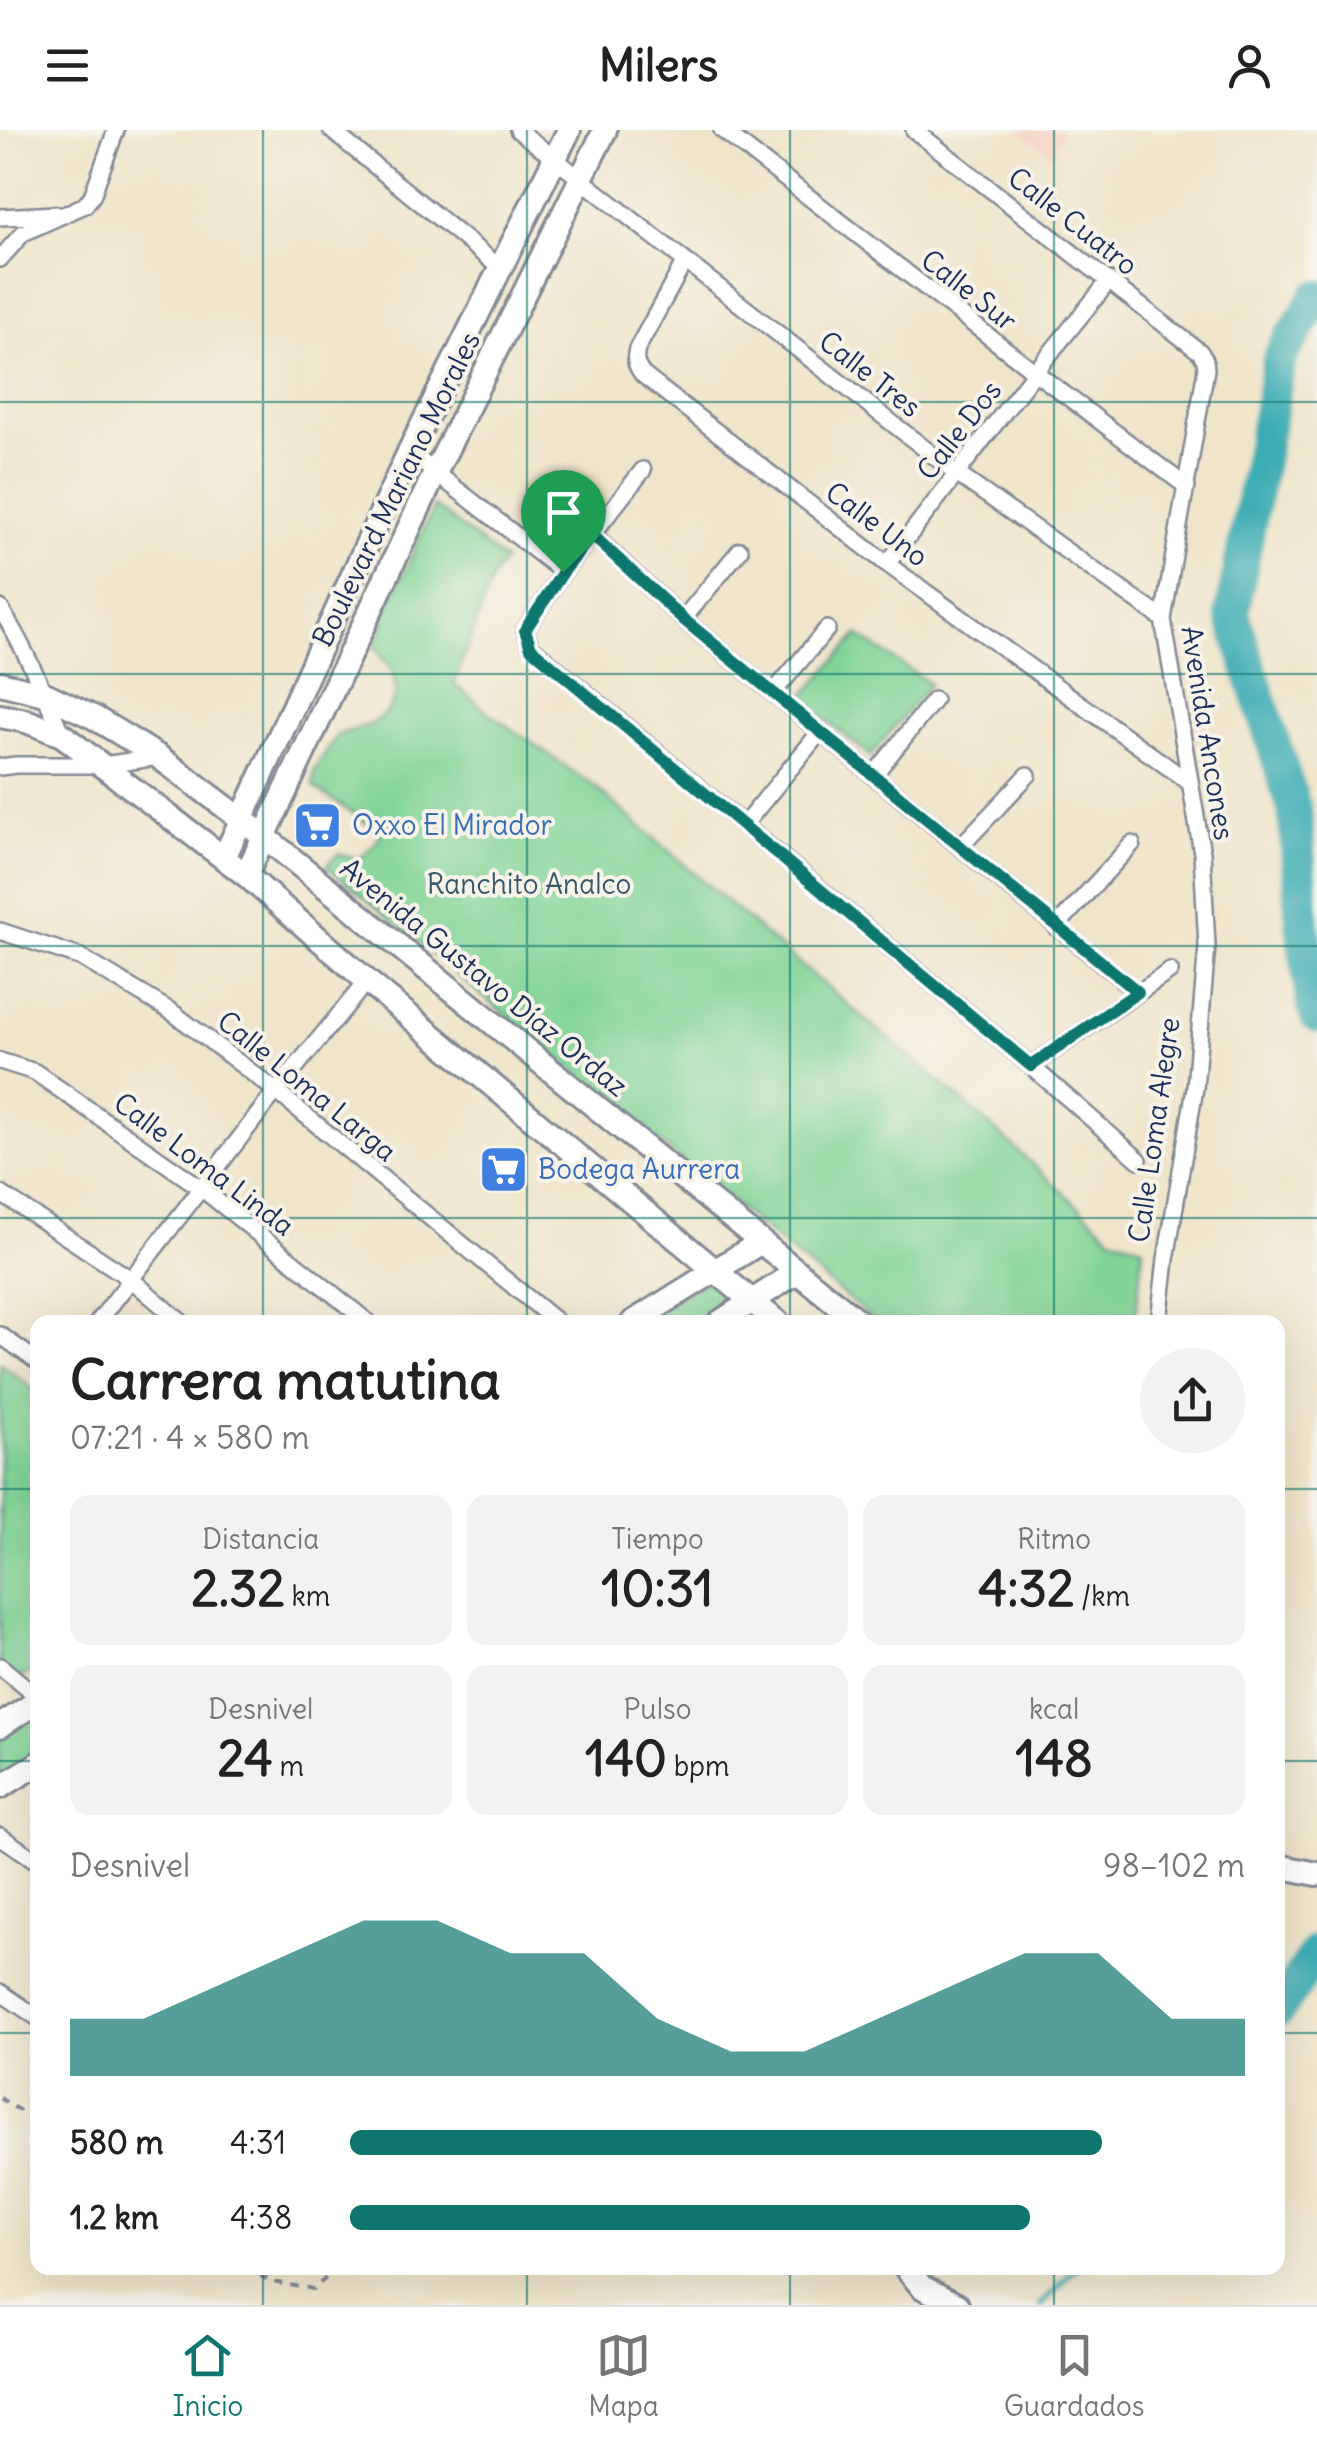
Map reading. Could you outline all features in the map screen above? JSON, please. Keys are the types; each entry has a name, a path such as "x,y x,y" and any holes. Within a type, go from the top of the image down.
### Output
{"street":[{"path":"0,258 22,232 85,205 92,196 116,130"},
{"path":"331,130 499,267"},
{"name":"Calle Tres","path":"518,130 957,474 1163,618"},
{"name":"Boulevard Mariano Morales","path":"224,858 409,452 569,130"},
{"name":"Boulevard Mariano Morales","path":"246,875 436,471 605,130"},
{"name":"Calle Sur","path":"722,130 1188,487"},
{"name":"Calle Cuatro","path":"914,130 1200,352"},
{"path":"0,216 65,213"},
{"name":"Calle Uno","path":"685,261 638,349 635,358 643,375 886,564 1190,783"},
{"name":"Calle Dos","path":"886,564 1109,281"},
{"name":"Avenida Ancones","path":"1200,352 1206,369 1163,618 1202,854 1207,946"},
{"path":"409,452 563,572"},
{"path":"643,470 563,572 525,630 531,648 1139,1160"},
{"path":"592,535 683,619 1138,992"},
{"path":"683,619 740,550"},
{"path":"0,608 17,635 62,735"},
{"path":"773,693 827,629"},
{"name":"Avenida Gustavo Díaz Ordaz","path":"0,683 45,694 160,757 243,820 850,1315"},
{"path":"873,776 934,700"},
{"path":"0,716 62,735 246,875 367,981 768,1315"},
{"path":"744,825 820,732"},
{"path":"0,767 103,765 160,757"},
{"path":"960,848 1028,775"},
{"path":"1056,927 1132,844"},
{"name":"Calle Loma Larga","path":"0,930 80,957 172,1012 276,1091 549,1315"},
{"name":"Calle Loma Alegre","path":"1161,1315 1166,1259 1195,1088 1207,946"},
{"path":"1031,1066 1170,971"},
{"path":"104,1315 276,1091 367,981"},
{"name":"Calle Loma Linda","path":"0,1061 35,1072 202,1188 359,1315"},
{"path":"0,1193 132,1280 173,1315"},
{"path":"644,1315 761,1242"},
{"path":"731,1315 798,1272"},
{"path":"0,1336 30,1357"},
{"path":"0,1666 30,1692"},
{"path":"0,1726 30,1705"},
{"path":"0,1787 30,1769"},
{"path":"0,1836 30,1857"},
{"path":"1285,1867 1317,1874"},
{"path":"0,1992 30,2013"},
{"path":"912,2275 922,2287 957,2305"}],"path":[{"path":"0,2098 30,2117"},
{"path":"259,2275 272,2282 313,2288 329,2275"}],"shaded area":[{"path":"1018,130 1063,130 1052,156"}],"green space":[{"name":"Ranchito Analco","path":"434,506 504,561 493,576 454,684 595,787 975,1112 1111,1236 1143,1247 1136,1315 868,1315 326,866 338,854 359,859 381,833 314,787 314,771 337,735 372,724 388,711 397,693 392,671 375,648 384,616"},
{"path":"858,635 930,684 870,756 801,699"},
{"path":"714,1276 749,1302 727,1315 650,1315"},
{"path":"0,1363 30,1387 30,1673 17,1680 0,1665"},
{"path":"30,1708 30,1767 0,1786 0,1727"}],"waterway":[{"path":"1317,297 1280,357 1232,613 1295,811 1302,922 1317,1016"},
{"path":"1285,2000 1317,1952"},
{"path":"1041,2305 1069,2275"}],"place":[{"name":"Oxxo El Mirador","path":"317,825"},
{"name":"Bodega Aurrera","path":"503,1169"}],"route":[{"path":"592,535 683,619 1138,992 1031,1066 531,648 525,630 563,572 592,535"}]}
